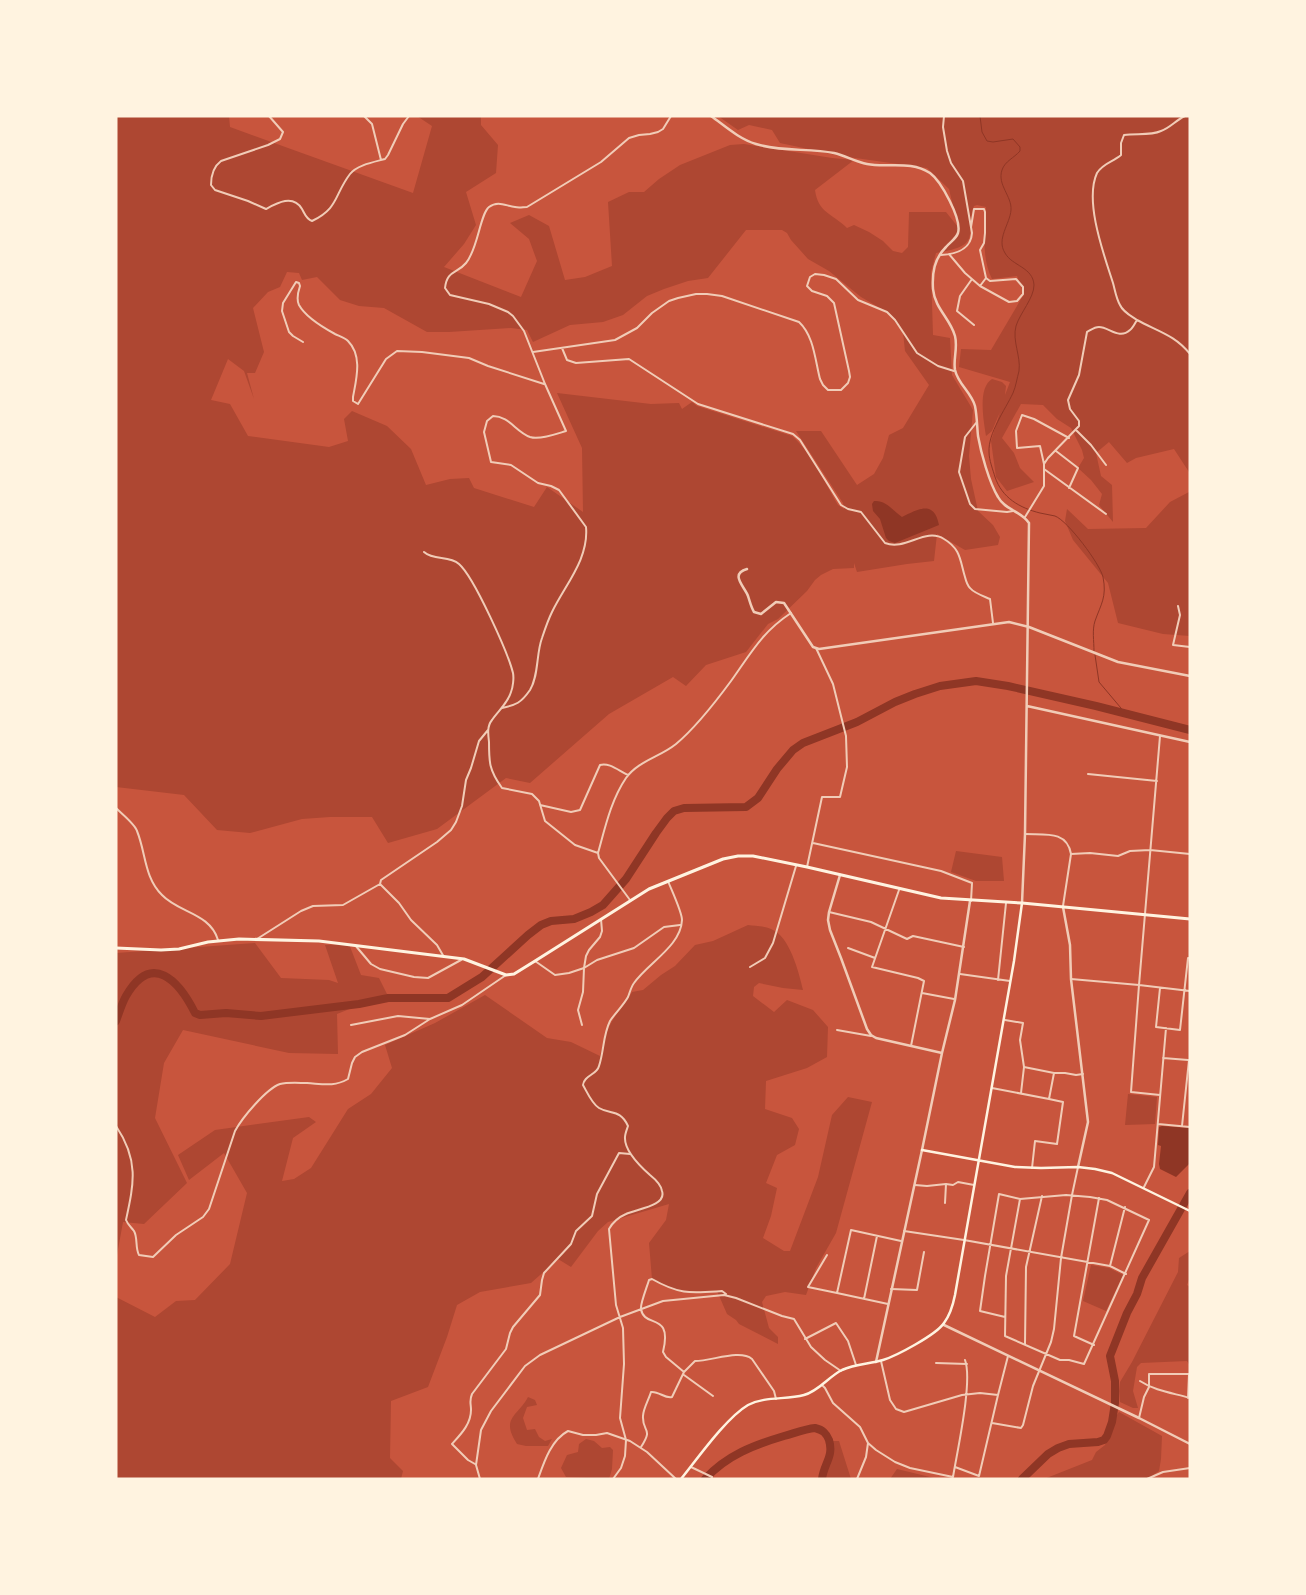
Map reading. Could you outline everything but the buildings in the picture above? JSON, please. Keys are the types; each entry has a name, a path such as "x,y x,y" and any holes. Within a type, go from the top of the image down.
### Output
{"highway":[{"path":"116,948 160,950 179,949 218,941 319,941 464,959 506,976 514,974 649,889 723,859 738,856 753,856 807,867 899,890 941,898 1022,903 1190,919"}],"main road":[{"path":"682,1479 736,1413 750,1404 762,1400 806,1395 841,1371 856,1365 881,1361 896,1356 944,1325 954,1301 1004,1020 1022,903"},
{"path":"922,1150 1015,1167 1078,1167 1112,1173 1190,1211"}],"street":[{"path":"269,116 283,132 280,139 221,161 212,173 211,185 215,190 266,209 280,202 294,202 299,205 308,220 312,221 330,210 350,174 357,168 381,160 388,155 409,116"},
{"path":"364,116 372,124 381,160"},
{"path":"502,708 517,704 530,689 534,680 540,645 551,613 576,570 587,534 586,527 559,490 538,483 511,465 491,462 484,432 487,422 493,416 503,416 518,430 531,437 541,437 566,431 524,332 513,316 489,304 450,295 445,288 446,279 465,265 472,255 484,216 487,209 491,206 502,204 527,207 601,162 629,138 658,132 663,129 671,116"},
{"path":"711,116 744,139 756,144 834,153 868,164 900,164 922,169 935,178 942,187 958,225 955,239 938,255 933,275 934,300 954,333 957,348 955,371 960,381 971,394 975,405 978,438 992,486 999,500 1008,508 1026,516 1029,523 1029,627 1022,903"},
{"path":"944,116 943,126 947,151 951,163 963,181 972,227"},
{"path":"1185,116 1161,131 1124,135 1121,143 1121,155 1103,166 1096,177 1093,194 1094,217 1120,306 1137,320 1182,344 1190,354"},
{"path":"938,255 960,252 969,245 972,238 974,210 984,209 984,244 980,250 986,278 990,281 1016,279 1023,287 1023,294 1017,302 1008,302 980,286 949,254"},
{"path":"533,352 615,340 637,328 652,313 669,301 707,294 722,296 799,322 809,335 823,385 828,390 841,390 848,383 849,371 834,303 827,296 812,291 807,286 810,277 815,274 824,274 836,278 858,300 887,312 895,320 914,349 924,358 944,369 955,371"},
{"path":"980,286 986,278"},
{"path":"972,279 960,296 957,311 974,325"},
{"path":"303,342 292,336 289,332 282,311 283,303 296,282 300,286 298,304 318,324 349,341 358,366 353,401 358,404 386,359 397,351 469,358 545,384"},
{"path":"1044,464 1078,426 1079,421 1070,409 1068,400 1079,374 1087,332 1099,327 1117,334 1124,333 1130,330 1137,320"},
{"path":"562,348 567,360 576,363 630,358 698,404 793,434 800,440 841,505 861,512 885,543 900,545 929,535 943,538 958,549 968,586 973,591 990,598 993,623"},
{"path":"1026,516 1044,486 1044,464 1040,446 1017,448 1016,430 1022,415 1034,419 1068,438"},
{"path":"977,422 965,437 959,472 970,504 975,509 1016,511"},
{"path":"1076,430 1088,441 1106,465"},
{"path":"1056,451 1078,468 1069,488"},
{"path":"1044,469 1106,514"},
{"path":"424,552 428,556 452,560 459,564 467,574 510,661 514,676 511,693 502,708 490,721 488,730 488,758 502,788 532,794 539,801 546,821 551,826 575,845 598,853"},
{"path":"747,569 742,571 738,578 748,595 754,612 761,614 779,601 784,602 816,648 833,684 846,736 847,767 840,797 822,797 807,867"},
{"path":"1178,606 1180,615 1173,645 1190,647"},
{"path":"630,900 613,879 599,858 598,853 618,791 635,768 667,750 688,734 730,683 761,638 776,623 791,613"},
{"path":"816,648 909,637 1009,622 1029,627 1118,662 1190,676"},
{"path":"1027,706 1190,742"},
{"path":"255,940 301,911 313,906 343,905 380,884 381,880 437,842 451,830 462,806 466,780 480,741 488,730"},
{"path":"1160,736 1131,1092 1160,1095"},
{"path":"540,805 571,812 580,810 600,766 603,764 607,764 628,775"},
{"path":"1088,774 1157,781"},
{"path":"116,808 137,829 149,876 155,887 163,897 210,924 216,932 218,941"},
{"path":"992,1423 1021,1428 1033,1386 1051,1342 1054,1329 1060,1258 1088,1122 1071,979 1070,945 1063,907 1071,854 1070,847 1062,838 1053,835 1025,834"},
{"path":"813,843 941,872 972,883 955,1000 876,1362"},
{"path":"1071,854 1118,856 1130,851 1150,850 1190,854"},
{"path":"750,967 765,958 773,943 796,865"},
{"path":"840,875 828,920 867,1029 876,1038 942,1053"},
{"path":"613,1479 621,1468 625,1456 626,1440 620,1418 624,1364 623,1328 616,1305 613,1285 609,1229 612,1223 625,1214 653,1205 663,1195 662,1189 656,1180 630,1154 624,1138 628,1126 624,1119 595,1105 583,1082 587,1076 594,1073 599,1067 610,1020 628,997 633,984 670,946 679,933 681,916 668,881"},
{"path":"380,884 399,903 411,920 437,945 444,956"},
{"path":"899,890 872,967 924,981 911,1046"},
{"path":"998,980 1006,903"},
{"path":"829,912 871,922 907,939 913,936 964,947"},
{"path":"582,1025 578,1010 583,992 584,968 589,950 600,938 602,931 601,918"},
{"path":"535,961 555,975 568,973 584,968 597,960 634,948 664,927 680,926"},
{"path":"355,945 371,964 380,970 414,978 428,978 451,964 464,959"},
{"path":"848,948 875,958"},
{"path":"1160,988 1156,1027 1180,1030 1188,958 1190,958"},
{"path":"960,974 1010,981"},
{"path":"116,1126 123,1136 133,1169 134,1181 126,1220 134,1231 139,1255 154,1257 176,1235 203,1217 211,1202 235,1131 240,1122 253,1107 276,1087 281,1084 335,1085 342,1082 348,1079 355,1057 362,1052 405,1035 430,1019 462,1005 506,976"},
{"path":"1071,979 1190,991"},
{"path":"922,993 955,1000"},
{"path":"351,1025 398,1016 430,1019"},
{"path":"1004,1020 1023,1023 1020,1040 1024,1067 1020,1093"},
{"path":"1143,1189 1154,1167 1166,1028"},
{"path":"837,1030 872,1035"},
{"path":"1163,1058 1189,1060 1182,1126"},
{"path":"1024,1067 1054,1073 1082,1074"},
{"path":"1049,1099 1054,1073"},
{"path":"992,1088 1063,1102 1056,1144 1036,1141 1032,1168"},
{"path":"1158,1124 1190,1127"},
{"path":"476,1465 468,1460 452,1444 466,1428 471,1409 469,1401 472,1394 506,1350 513,1327 540,1295 544,1273 571,1244 576,1231 592,1216 597,1194 619,1153 630,1154"},
{"path":"915,1185 926,1186 958,1182 974,1185"},
{"path":"945,1203 946,1184"},
{"path":"1005,1318 980,1311 999,1194 1020,1199 1072,1195 1099,1198 1150,1220 1084,1364 1060,1360 1004,1336 1005,1318 1006,1276 1020,1199"},
{"path":"1025,1345 1026,1267 1042,1196"},
{"path":"1094,1345 1074,1336 1089,1263 1099,1198"},
{"path":"1110,1266 1125,1208"},
{"path":"837,1293 851,1230 902,1242"},
{"path":"904,1230 1110,1266 1126,1274"},
{"path":"864,1299 877,1236"},
{"path":"892,1289 917,1290 924,1252"},
{"path":"827,1255 808,1287 888,1304"},
{"path":"712,1396 666,1356 663,1352 666,1341 664,1328 659,1323 649,1320 644,1316 641,1308 649,1280 652,1279 678,1291 722,1291 728,1296"},
{"path":"480,1479 476,1465 481,1430 491,1410 525,1366 540,1355 620,1317 663,1301 724,1295 794,1319 804,1339 818,1355 841,1371"},
{"path":"804,1339 836,1323 848,1341 856,1365"},
{"path":"944,1325 1190,1444"},
{"path":"641,1447 648,1433 643,1417 652,1392 672,1397 684,1373 695,1361 705,1361 738,1354 748,1355 774,1391 776,1399"},
{"path":"954,1467 980,1476 1008,1356"},
{"path":"822,1385 833,1404 860,1428 868,1443 895,1462 910,1468 953,1476 966,1394 967,1364 965,1360"},
{"path":"881,1361 890,1400 896,1409 904,1412 950,1397 966,1394 998,1395"},
{"path":"936,1362 967,1364"},
{"path":"1139,1418 1144,1397 1149,1387 1149,1374 1188,1374 1189,1398 1149,1387 1140,1382"},
{"path":"538,1479 553,1446 562,1434 568,1432 583,1435 607,1433 626,1440 641,1447 676,1479"},
{"path":"857,1479 866,1457 868,1443"},
{"path":"691,1467 712,1477"},
{"path":"1147,1479 1163,1472 1190,1468"}],"shaded area":[{"path":"116,116 229,116 230,127 413,193 432,126 417,116 481,116 481,125 498,145 496,173 466,192 476,225 464,244 444,267 521,297 537,261 529,239 510,223 529,215 549,226 565,280 585,277 612,266 608,202 629,192 644,192 680,165 730,145 744,144 854,160 815,190 819,204 826,212 847,228 854,225 869,232 883,241 893,251 902,253 908,247 909,212 946,212 958,227 949,189 927,168 841,156 780,143 772,130 749,125 738,130 718,116 1190,116 1190,636 1163,634 1118,623 1108,583 1073,540 1065,521 1067,509 1088,529 1146,528 1170,502 1189,492 1189,472 1174,449 1136,458 1127,463 1109,442 1096,453 1101,476 1112,485 1113,522 1099,505 1102,494 1078,468 1084,458 1071,428 1057,419 1043,405 1021,404 1002,438 1014,453 1020,468 1034,482 1007,491 996,477 991,441 1000,412 992,431 986,436 983,414 984,390 987,383 992,379 1002,382 1006,386 1005,395 1010,382 959,367 961,349 991,350 1024,294 1017,276 992,279 985,253 986,207 977,205 974,206 969,239 966,243 957,248 936,253 931,272 933,335 950,338 952,375 973,410 969,456 971,479 978,511 993,525 1000,537 998,545 965,550 937,534 934,561 857,572 854,563 854,568 833,569 815,580 807,591 778,619 768,624 746,652 706,665 686,686 673,677 609,714 530,783 506,778 437,829 388,843 372,817 302,819 250,833 217,830 184,795 116,787","holes":["746,230 782,230 787,233 808,259 829,271 861,297 887,312 903,332 905,351 929,385 903,428 889,435 883,458 874,474 857,485 821,431 796,431 843,503 844,509 838,505 811,459 792,436 697,406 692,402 682,409 679,403 651,404 557,393 582,448 583,512 547,487 534,507 474,488 469,478 450,479 426,485 411,449 387,426 352,411 344,419 348,441 329,447 248,436 230,404 211,400 228,359 244,371 254,399 247,373 255,373 264,352 253,308 268,292 280,287 287,272 299,273 302,280 317,277 340,300 359,306 384,308 427,332 511,328 527,330 533,342 570,325 603,322 623,315 647,296 688,281 708,278"]},
{"path":"874,501 882,502 902,517 919,510 929,509 937,517 939,525 895,543 889,541 886,538 880,519 873,511 872,504"},
{"path":"956,851 1002,857 1004,881 976,881 951,872"},
{"path":"748,925 769,928 778,933 793,956 803,990 759,983 754,987 753,996 774,1012 787,1000 813,1010 828,1027 827,1057 807,1068 766,1081 765,1109 792,1118 799,1129 795,1145 777,1155 766,1183 777,1188 771,1216 763,1238 784,1251 790,1251 818,1177 832,1115 848,1097 872,1102 836,1233 816,1268 806,1295 785,1292 766,1296 762,1302 769,1328 778,1337 778,1344 739,1324 727,1314 717,1291 676,1289 652,1279 649,1243 666,1220 669,1204 608,1222 598,1231 571,1267 558,1259 531,1283 480,1292 457,1305 428,1387 391,1401 390,1458 403,1471 401,1479 116,1479 116,1297 155,1317 176,1301 195,1300 230,1264 247,1193 224,1153 189,1180 178,1155 215,1130 309,1117 316,1122 293,1138 282,1181 294,1179 311,1168 348,1109 371,1094 392,1068 385,1045 435,1023 485,995 547,1038 571,1042 600,1056 610,1025 632,992 643,990 675,966 695,945 713,941"},
{"path":"255,943 281,978 329,980 338,983 325,945 349,944 361,975 379,978 387,994 337,1014 338,1054 289,1053 183,1030 164,1063 155,1118 187,1183 144,1224 123,1222 116,1268 116,953"},
{"path":"1128,1094 1157,1097 1155,1124 1125,1125"},
{"path":"1159,1127 1190,1128 1190,1163 1176,1177 1160,1169 1161,1146 1158,1145"},
{"path":"1190,1251 1190,1277 1187,1285 1190,1287 1190,1366 1187,1361 1141,1363 1137,1367 1133,1391 1138,1408 1133,1408 1120,1402 1120,1382 1178,1272 1179,1258"},
{"path":"1091,1265 1109,1268 1123,1275 1106,1311 1083,1301"},
{"path":"528,1397 535,1400 537,1405 527,1407 523,1418 527,1430 535,1429 539,1437 545,1441 552,1439 548,1446 517,1444 512,1435 510,1423 512,1418"},
{"path":"1119,1412 1162,1436 1159,1471 1153,1475 1152,1479 1044,1479 1092,1460 1096,1452 1105,1445 1110,1433 1111,1424"},
{"path":"586,1439 594,1441 602,1448 610,1447 613,1450 612,1469 609,1479 566,1477 561,1468 567,1455 578,1452 579,1444"},
{"path":"831,1441 839,1441 851,1479 820,1479"},
{"path":"897,1469 938,1479 890,1479"}],"waterway":[{"path":"980,116 982,132 987,141 1013,139 1020,147 1020,151 1003,167 1001,175 1001,181 1011,205 1002,242 1005,253 1012,261 1030,274 1034,285 1032,295 1016,326 1015,337 1019,371 1013,393 991,437 989,445 990,458 995,477 1002,491 1019,505 1040,513 1055,516 1061,520 1083,544 1101,571 1104,590 1103,600 1094,624 1094,651"},
{"path":"1095,655 1099,682 1126,714"},
{"path":"116,1021 125,999 136,982 146,975 155,973 173,982 189,1001 195,1013 200,1015 226,1013 261,1016 359,1004 388,998 448,998 482,977 541,925 551,921 574,919 603,905 626,879 656,833 674,811 684,808 746,807 758,798 777,769 793,750 803,743 857,722 895,702 940,686 976,681 1008,686 1190,730"},
{"path":"1022,1479 1048,1454 1058,1448 1069,1444 1098,1442 1104,1440 1107,1436 1112,1422 1115,1403 1115,1381 1110,1356 1142,1278 1190,1193"},
{"path":"705,1479 722,1463 752,1447 773,1439 815,1428 825,1434 830,1446 830,1456 822,1479"}]}
